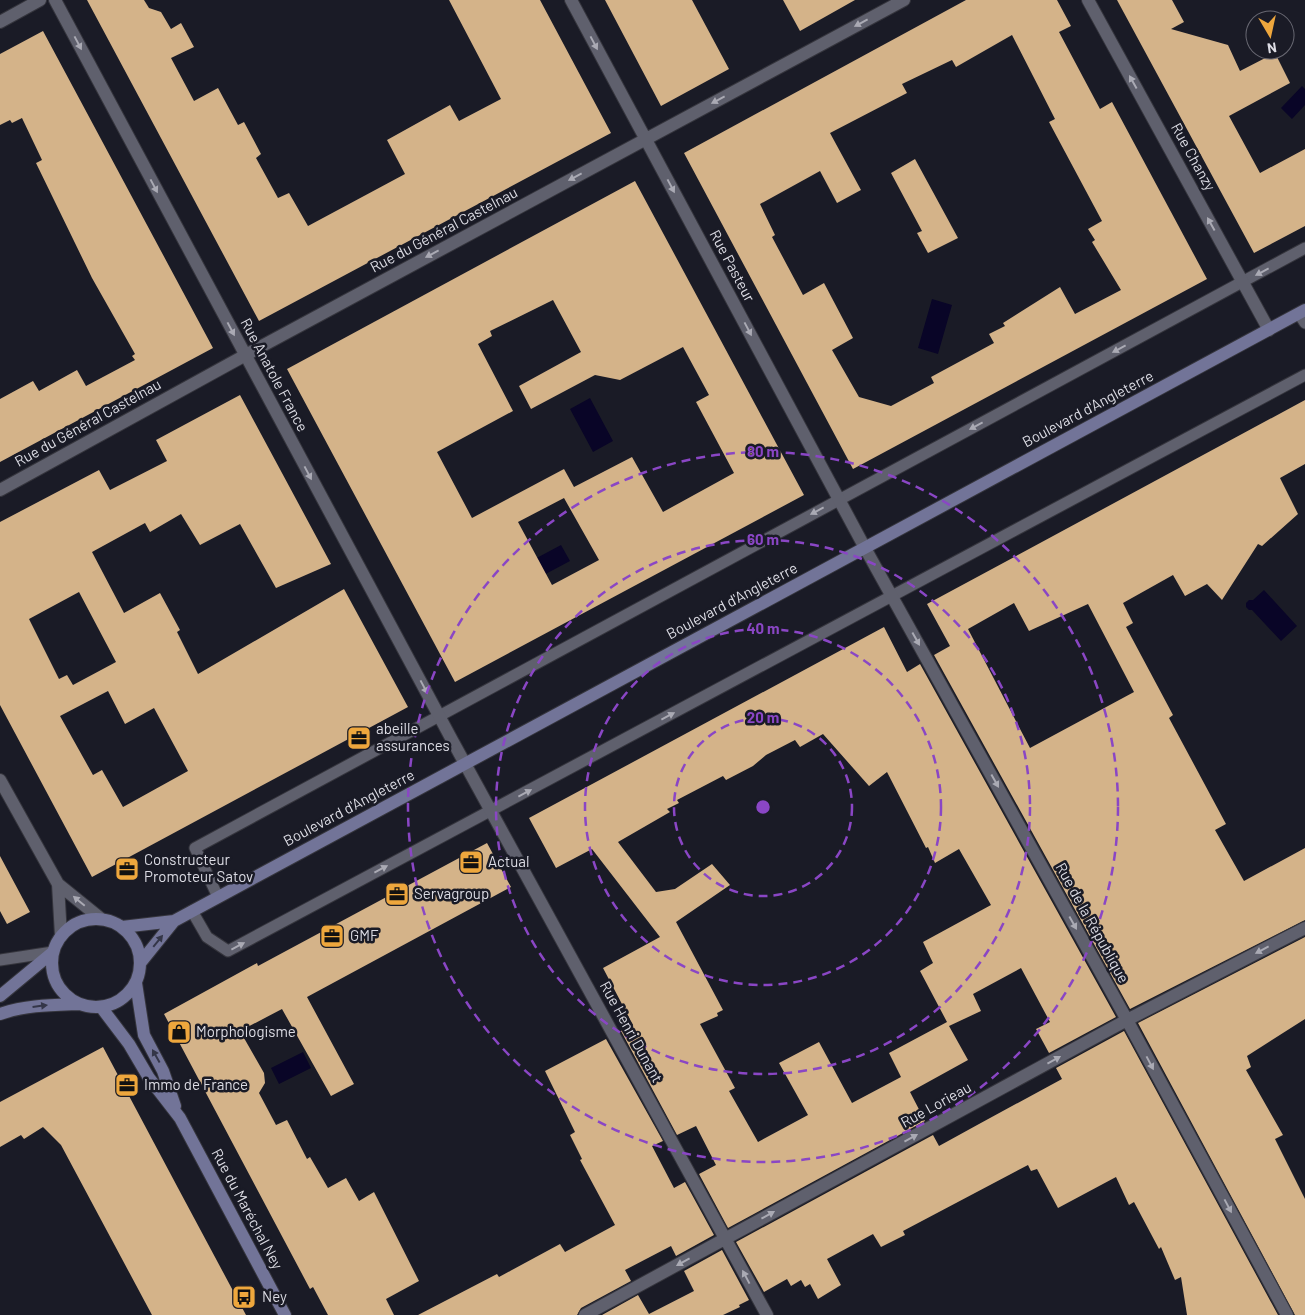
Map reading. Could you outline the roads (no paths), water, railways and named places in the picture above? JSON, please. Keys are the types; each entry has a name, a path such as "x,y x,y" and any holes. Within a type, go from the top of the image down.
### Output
{"main road":[{"name":"Boulevard d'Angleterre","path":"141,962 174,921 1270,330 1303,316"},
{"path":"0,1014 14,1009 46,1005 80,1004 101,1007 115,1003 127,995 136,983 139,973 141,962 138,948 132,936 122,926 111,921 100,918 85,920 72,926 61,936 53,952 54,978 60,989 69,998 80,1004"},
{"name":"Boulevard d'Angleterre","path":"122,926 174,921"},
{"path":"1,995 53,952"},
{"name":"Rue du Maréchal Ney","path":"136,983 144,1035 164,1071 180,1118 285,1315"},
{"name":"Rue du Maréchal Ney","path":"101,1007 129,1044 149,1078 180,1118"}],"street":[{"path":"0,22 40,0"},
{"name":"Rue Anatole France","path":"55,0 465,764"},
{"name":"Rue Pasteur","path":"571,0 865,548"},
{"name":"Rue du Général Castelnau","path":"0,490 904,0"},
{"name":"Rue Chanzy","path":"1088,0 1270,330"},
{"name":"Rue de la République","path":"865,548 1127,1020 1287,1315"},
{"name":"Rue Henri Dunant","path":"465,764 767,1315"},
{"path":"0,780 58,884 100,918"},
{"path":"58,884 61,936"},
{"name":"Rue Lorieau","path":"585,1315 1127,1020 1305,928"}],"lane":[{"path":"218,897 195,848 1305,248"},
{"path":"192,911 207,937 228,951 1305,375"},
{"path":"0,960 53,952"}],"place":[{"name":"abeille assurances","path":"359,738"},
{"name":"Actual","path":"471,862"},
{"name":"Constructeur Promoteur Satov","path":"127,869"},
{"name":"Servagroup","path":"397,894"},
{"name":"GMF","path":"332,936"},
{"name":"Morphologisme","path":"179,1032"},
{"name":"Immo de France","path":"127,1085"},
{"name":"Ney","path":"244,1297"}]}
